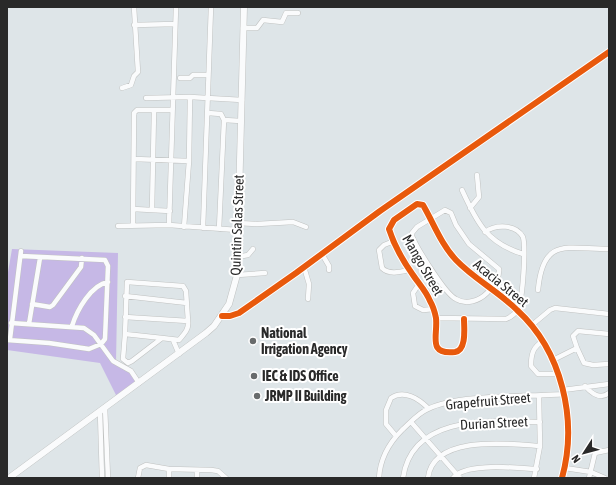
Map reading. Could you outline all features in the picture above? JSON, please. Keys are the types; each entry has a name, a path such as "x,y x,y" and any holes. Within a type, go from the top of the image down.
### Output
{"main road":[{"name":"Quintin Salas Street","path":"11,477 182,352 214,326 222,316 233,295 237,275 244,7"}],"street":[{"path":"122,88 132,85 134,76 138,72 134,7"},
{"path":"169,225 176,7"},
{"path":"203,228 208,113 210,7"},
{"path":"243,28 257,28 263,20 282,22 286,13 298,13"},
{"path":"134,25 175,24"},
{"path":"222,316 230,316 239,313 380,211 609,52"},
{"path":"180,78 190,78 193,75 208,75"},
{"path":"184,227 189,161 190,97"},
{"path":"146,98 190,97 242,100"},
{"path":"133,224 134,113 137,110 172,110"},
{"path":"152,210 154,110"},
{"path":"208,113 221,114 224,120 219,229"},
{"path":"224,120 241,122"},
{"path":"134,159 189,161"},
{"path":"470,208 479,197 477,175"},
{"path":"462,190 470,208 485,232 502,246 523,254"},
{"name":"Mango Street","path":"422,204 417,204 392,223 390,229 394,241 409,270 430,300 434,310 436,318 436,347 440,350 456,352 462,347 464,319"},
{"name":"Acacia Street","path":"422,204 441,239 452,255 464,268 491,288 532,325 543,341 553,360 563,392 568,431 565,468 562,478"},
{"path":"133,209 170,211"},
{"path":"445,210 451,213 456,225 469,244 499,270 500,275 491,288 480,298 469,302 456,300 450,295 429,265 412,236 414,230 430,218 445,210"},
{"path":"238,223 257,224 293,222 306,227"},
{"path":"118,226 133,224 169,225 237,230"},
{"path":"436,318 506,319 511,317 517,310 521,296 523,237 517,229 496,227 485,232"},
{"path":"394,241 380,248 379,254 382,268 388,272 409,270"},
{"path":"538,290 543,264 546,257 553,251 559,248 579,247 609,249"},
{"path":"237,257 248,256 253,249"},
{"path":"21,251 8,340 89,349 101,344 105,340 108,282 108,266 105,260 21,256"},
{"path":"322,254 330,270"},
{"path":"29,324 40,258"},
{"path":"32,304 50,307 53,305 81,267 82,258"},
{"path":"304,267 309,284 308,299"},
{"path":"237,275 265,273"},
{"path":"72,326 77,314 97,286 108,282"},
{"path":"125,334 162,338 173,340 178,340 187,331 188,321 185,288 178,285 126,282 123,359 128,363 132,361 162,338"},
{"path":"419,284 413,293 415,306 423,310 434,310"},
{"path":"125,296 187,303"},
{"path":"532,325 550,310 555,308 609,314"},
{"path":"125,317 188,321"},
{"path":"11,323 72,326 89,331 101,344 113,361 131,371 139,383"},
{"path":"609,334 578,331 573,336 584,363 589,365 609,364"},
{"path":"173,340 182,352"},
{"path":"178,340 182,352"},
{"path":"543,341 536,345 533,351 531,366 538,374 558,374"},
{"path":"553,360 577,348"},
{"name":"Grapefruit Street","path":"379,478 383,459 396,436 428,408 448,402 539,396 585,386 609,384"},
{"path":"585,386 590,392 598,396 605,396 609,393"},
{"path":"396,436 386,424 386,410 391,398 398,395 410,396 417,398 428,408"},
{"path":"534,478 537,469 540,446 539,396"},
{"path":"102,409 107,443 108,478"},
{"path":"102,409 100,443 102,478"},
{"path":"411,422 460,478"},
{"name":"Durian Street","path":"403,478 407,462 426,439 441,429 463,423 540,422"},
{"path":"100,443 107,443"},
{"path":"428,478 431,469 441,456 454,448 461,446 510,444 540,446"},
{"path":"589,478 594,453 609,450"},
{"path":"138,478 141,467 146,465 169,469 218,471 226,477"},
{"path":"453,478 456,474 466,469 508,467 537,469"},
{"path":"565,468 591,472 605,478"},
{"path":"169,469 169,478"},
{"path":"197,471 197,478"}],"shaded area":[{"path":"12,249 118,253 116,363 129,368 139,380 117,397 100,363 7,350 7,278"}],"cycle path":[{"path":"222,316 230,316 239,313 380,211 609,52"},
{"path":"464,319 464,338 459,350 455,352 440,350 436,343 436,318 432,305 402,259 389,229 394,220 417,204 423,205 442,241 456,260 517,310 533,327 545,345 555,366 567,410 567,456 562,478"}],"place":[{"name":"National Irrigation Agency","path":"253,341"},
{"name":"IEC & IDS Office","path":"254,376"},
{"name":"JRMP II Building","path":"257,396"}]}
